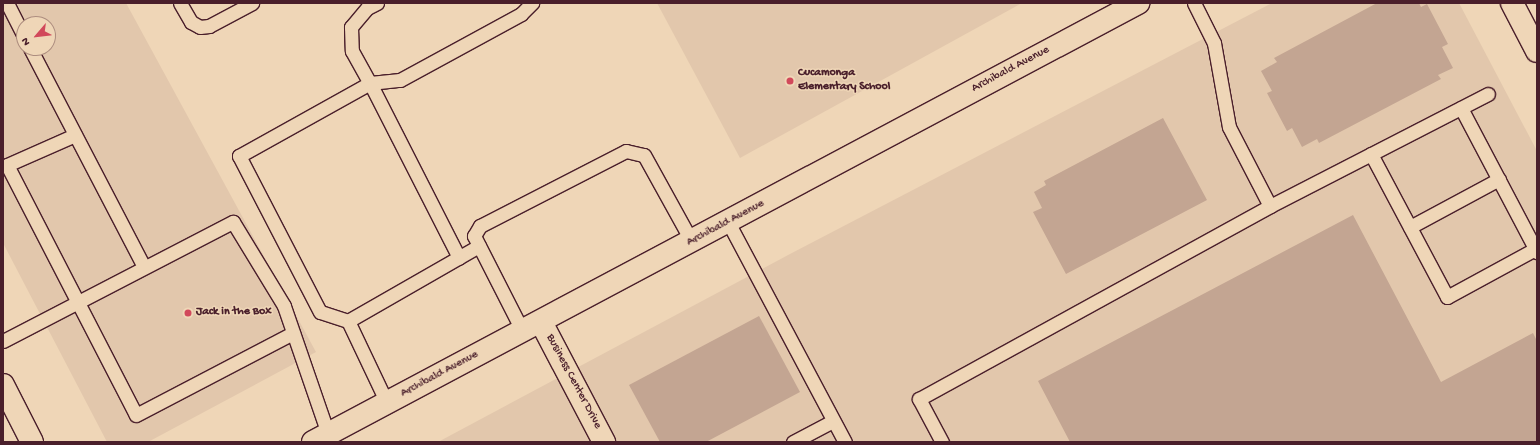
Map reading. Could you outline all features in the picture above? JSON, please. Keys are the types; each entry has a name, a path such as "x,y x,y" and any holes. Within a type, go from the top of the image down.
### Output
{"main road":[{"name":"Archibald Avenue","path":"321,438 692,242 1138,3"},
{"path":"1512,3 1537,50"},
{"name":"Business Center Drive","path":"532,327 604,442"},
{"path":"4,389 32,442"}],"lane":[{"path":"6,3 16,22"},
{"path":"180,3 191,22 200,27 209,26 252,3"},
{"path":"377,3 367,8 351,27 352,51 370,83 459,258"},
{"path":"387,403 348,321 320,312 239,156 370,83 400,80 521,14 532,3"},
{"path":"1194,3 1214,43 1230,127 1270,206"},
{"path":"34,56 144,267"},
{"path":"942,442 919,399 1270,206 1488,94"},
{"path":"1371,154 1447,297 1537,250 1462,108"},
{"path":"75,135 7,165 136,415 293,332"},
{"path":"532,327 479,246 474,236 480,226 626,151 644,155 692,242"},
{"path":"1410,227 1499,179"},
{"path":"3,341 233,222 284,306 293,332 321,438"},
{"path":"728,222 845,442"},
{"path":"348,321 479,246"},
{"path":"793,442 833,421"}],"shaded area":[{"path":"20,3 126,3 316,352 148,442 107,442 3,243 3,12"},
{"name":"Cucamonga Elementary School","path":"657,3 1022,3 740,158"},
{"path":"1272,3 1459,3 1537,151 1537,442 438,442 790,254"}],"building":[{"path":"1377,3 1419,3 1421,7 1427,4 1448,44 1442,47 1453,68 1438,75 1441,79 1319,143 1317,139 1302,147 1292,128 1287,131 1267,93 1272,91 1261,71 1277,62 1274,58"},
{"path":"1163,118 1207,200 1066,274 1033,212 1042,208 1034,192 1046,185 1044,181"},
{"path":"1353,215 1441,382 1533,333 1537,341 1537,442 1070,442 1038,381"},
{"path":"759,316 800,392 706,442 660,442 629,385"}],"place":[{"name":"Cucamonga Elementary School","path":"790,81"},
{"name":"Jack in the Box","path":"188,313"}]}
